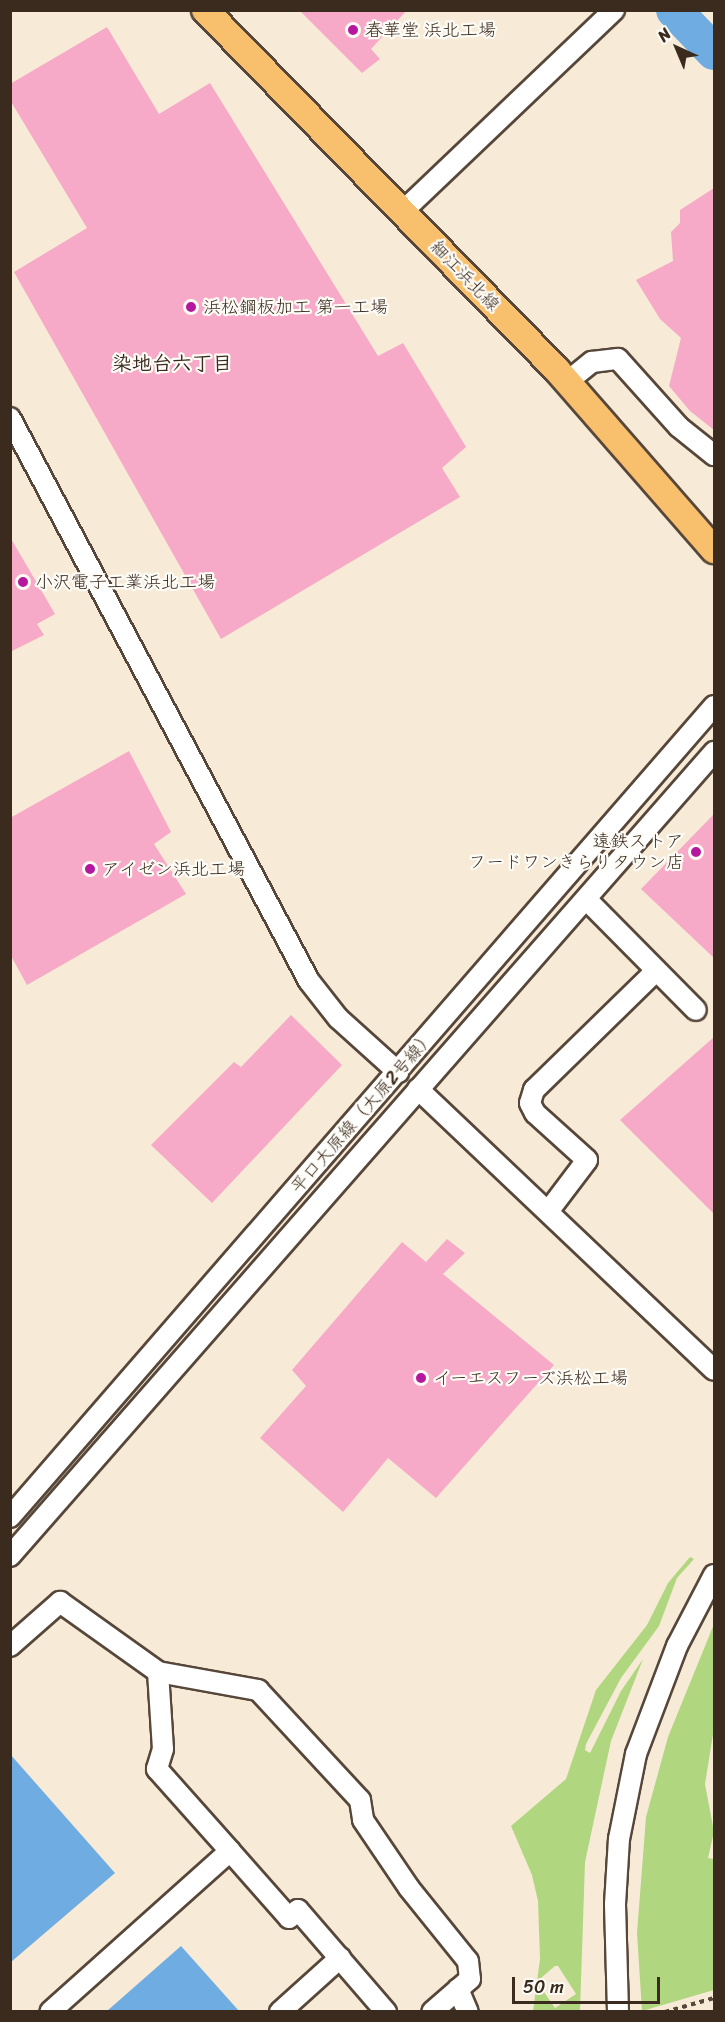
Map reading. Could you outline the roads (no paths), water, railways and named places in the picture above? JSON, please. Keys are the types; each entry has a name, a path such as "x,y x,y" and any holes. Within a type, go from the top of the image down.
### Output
{"main road":[{"name":"細江浜北線","path":"205,10 567,382 714,550"}],"street":[{"path":"402,212 614,10"},
{"path":"567,382 592,362 618,359 679,427 714,455"},
{"path":"10,418 309,981 338,1018 398,1072"},
{"name":"平口大原線（大原2号線）","path":"10,1517 714,706"},
{"name":"平口大原線（大原2号線）","path":"10,1556 714,752"},
{"path":"586,899 655,972 696,1010"},
{"path":"550,1209 587,1160 536,1113 530,1103 534,1090 655,972"},
{"path":"418,1089 550,1209 714,1370"},
{"path":"618,2012 615,1904 619,1839 636,1755 677,1646 714,1575"},
{"path":"10,1646 60,1602 158,1672 258,1690 360,1800 363,1820 409,1888 468,1961 470,1978 432,2012"},
{"path":"158,1672 163,1749 157,1769 289,1918 298,1910 386,2012"},
{"path":"50,2012 231,1851"},
{"path":"280,2012 340,1958"},
{"path":"458,1989 468,2012"}],"water":[{"path":"10,1754 115,1873 11,1962 10,1962"},
{"path":"181,1946 239,2011 107,2011"}],"waterway":[{"path":"674,10 714,52"}],"place":[{"name":"春華堂 浜北工場","path":"353,30"},
{"name":"浜松鋼板加工 第一工場","path":"191,307"},
{"name":"小沢電子工業浜北工場","path":"23,582"},
{"name":"遠鉄ストア フードワンきらりタウン店","path":"696,852"},
{"name":"アイゼン浜北工場","path":"90,869"},
{"name":"イーエスフーズ浜松工場","path":"421,1378"}],"district":[{"name":"染地台六丁目","path":"172,363"}]}
